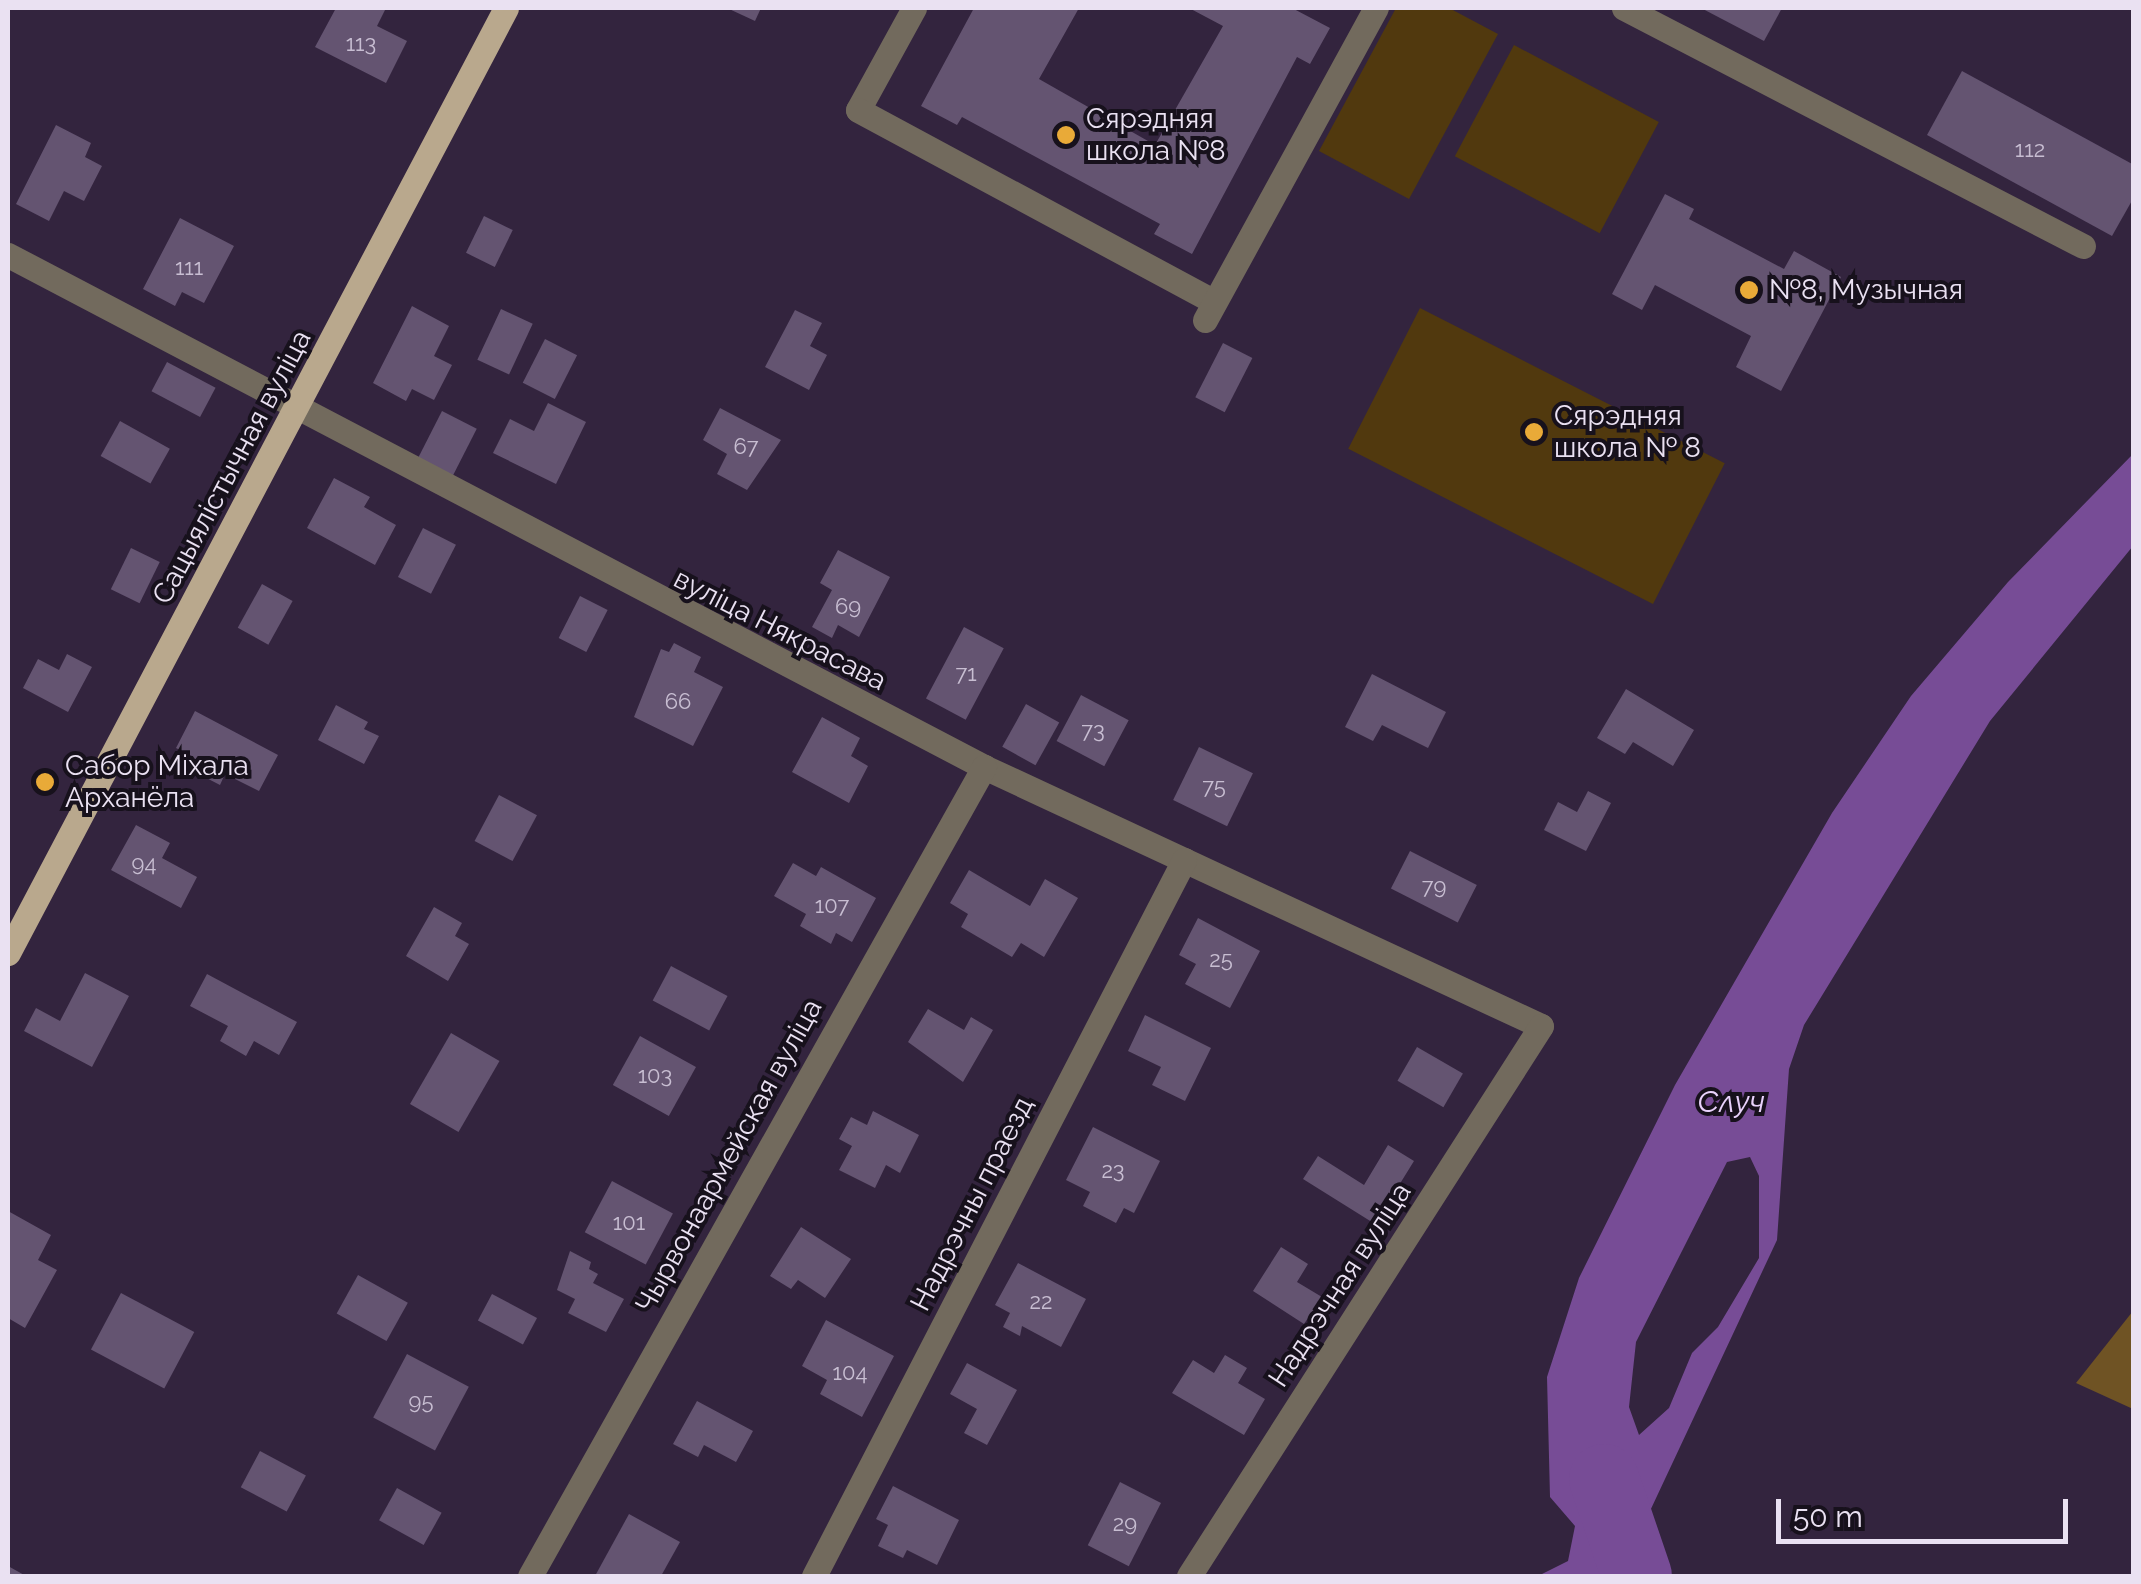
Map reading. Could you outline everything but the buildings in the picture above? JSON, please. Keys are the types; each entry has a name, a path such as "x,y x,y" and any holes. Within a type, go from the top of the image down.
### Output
{"main road":[{"name":"Сацыялістычная вуліца","path":"8,953 506,8"}],"street":[{"path":"914,8 858,110 1209,311 1376,8"},
{"path":"1624,8 2083,246"},
{"name":"вуліца Някрасава","path":"8,255 659,602 984,767 1541,1026"},
{"name":"Чырвонаармейская вуліца","path":"530,1576 984,767"},
{"name":"Надрэчны праезд","path":"814,1576 1184,860"},
{"name":"Надрэчная вуліца","path":"1189,1576 1541,1026"}],"shaded area":[{"path":"1396,8 1449,8 1498,34 1409,199 1319,151"},
{"path":"1514,45 1659,122 1600,233 1455,156"},
{"path":"1420,308 1725,463 1653,604 1348,449"},
{"path":"2133,1311 2133,1409 2076,1383"}],"water":[{"name":"Случ","path":"2133,454 2133,546 1990,721 1804,1025 1789,1069 1777,1240 1635,1543 1613,1576 1538,1576 1568,1561 1575,1526 1550,1497 1547,1377 1579,1278 1675,1085 1832,813 1911,696 2008,582","holes":["1750,1157 1759,1176 1759,1258 1718,1327 1692,1353 1669,1408 1639,1435 1629,1407 1636,1342 1727,1162"]}],"waterway":[{"path":"1604,1479 1637,1576"}],"place":[{"name":"Сярэдняя школа №8","path":"1066,135"},
{"name":"№8, Музычная","path":"1749,290"},
{"name":"Сярэдняя школа № 8","path":"1534,432"},
{"name":"Сабор Міхала Арханёла","path":"45,782"}]}
